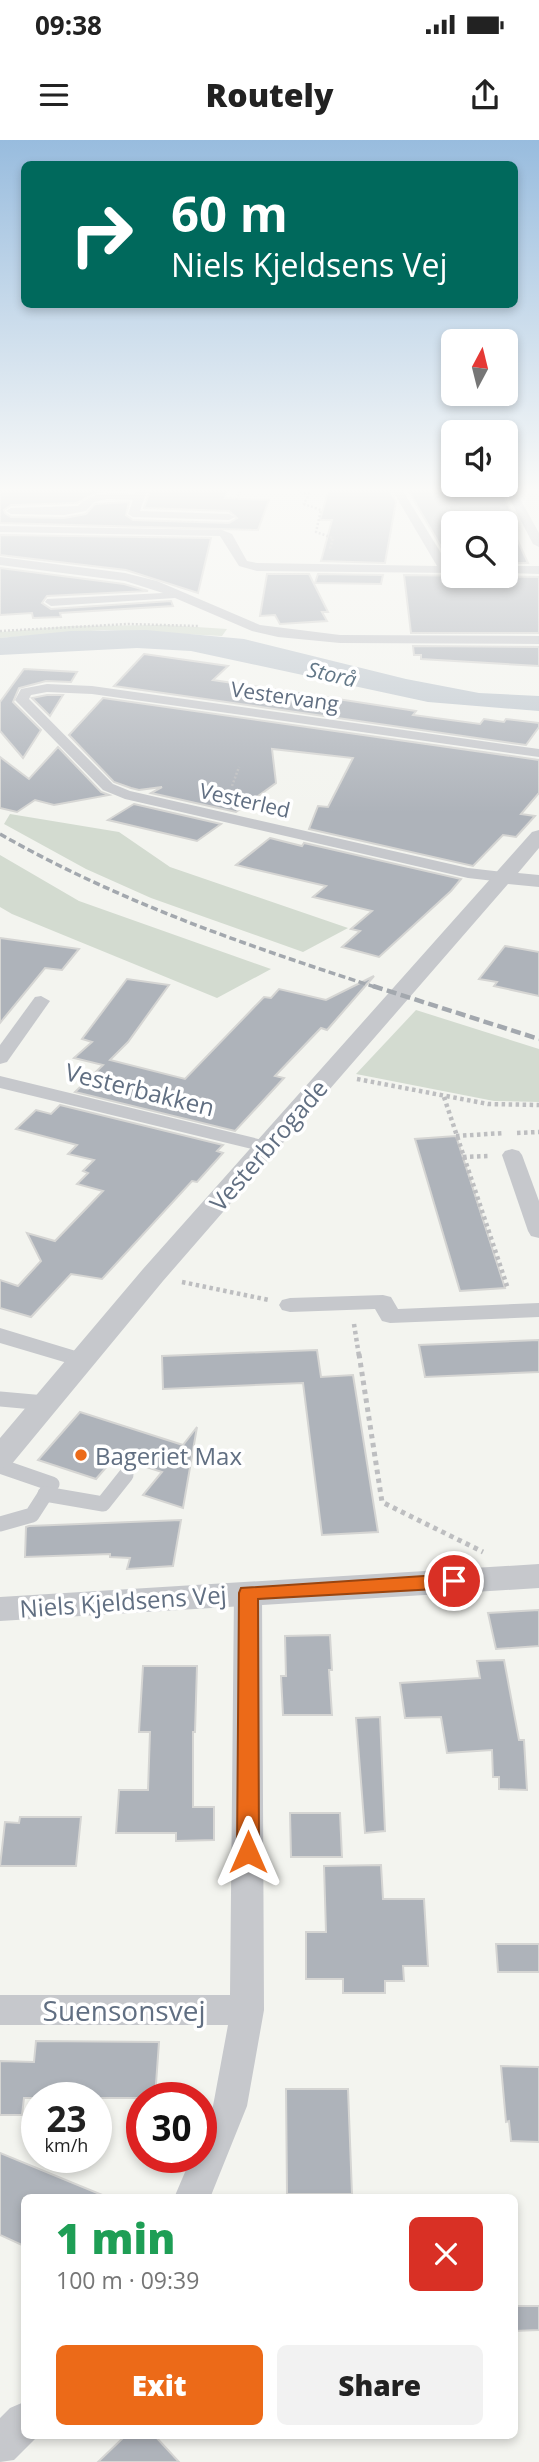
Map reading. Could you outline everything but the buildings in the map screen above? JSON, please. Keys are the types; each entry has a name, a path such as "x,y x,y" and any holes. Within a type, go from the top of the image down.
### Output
{"street":[{"path":"51,603 173,596"},
{"path":"181,596 256,628 298,636 340,639 539,640"},
{"name":"Vestervang","path":"26,692 47,688 92,690 539,753"},
{"name":"Vesterled","path":"26,692 22,700 108,787 125,794 468,873 503,877"},
{"name":"Vesterbrogade","path":"0,1458 153,1275 539,836"},
{"path":"503,877 539,881"},
{"path":"0,1058 41,1001"},
{"name":"Vesterbakken","path":"0,1082 268,1147"},
{"path":"512,1156 539,1231"},
{"path":"290,1305 383,1301 390,1317 539,1310"},
{"path":"0,1335 81,1360"},
{"name":"Niels Kjeldsens Vej","path":"0,1609 535,1576"},
{"path":"194,2194 230,2106 247,2010 248,1593"},
{"name":"Suensonsvej","path":"0,2010 247,2010"},
{"path":"0,2446 21,2425"}],"lane":[{"path":"0,1399 46,1403"},
{"path":"0,1465 52,1484 32,1515 0,1524"},
{"path":"45,1494 103,1504 126,1475"}],"path":[{"path":"0,631 128,624 204,626"},
{"path":"232,786 239,767"},
{"path":"330,1074 488,1104 539,1105"},
{"path":"443,1097 515,1311"},
{"path":"456,1136 539,1132"},
{"path":"153,1275 290,1305"},
{"path":"351,1303 383,1502 535,1576"}],"shaded area":[{"path":"166,625 227,629 222,636 104,630 0,638 0,632 70,626"},
{"path":"10,814 119,832 170,867 348,928 303,952 151,898 86,869 4,824"},
{"path":"0,855 79,901 271,969 217,998 12,914 0,907"},
{"path":"416,1010 539,1049 539,1102 494,1101 356,1074"}],"water":[{"name":"Storå","path":"146,630 244,639 406,679 479,693 539,696 539,711 428,702 191,651 137,648 0,655 0,638 71,631"}],"railway":[{"path":"0,834 138,902 233,939 378,988"},
{"path":"373,986 539,1039"}],"place":[{"name":"Bageriet Max","path":"81,1455"}],"route":[{"path":"248,1852 248,1593 454,1581"}]}
